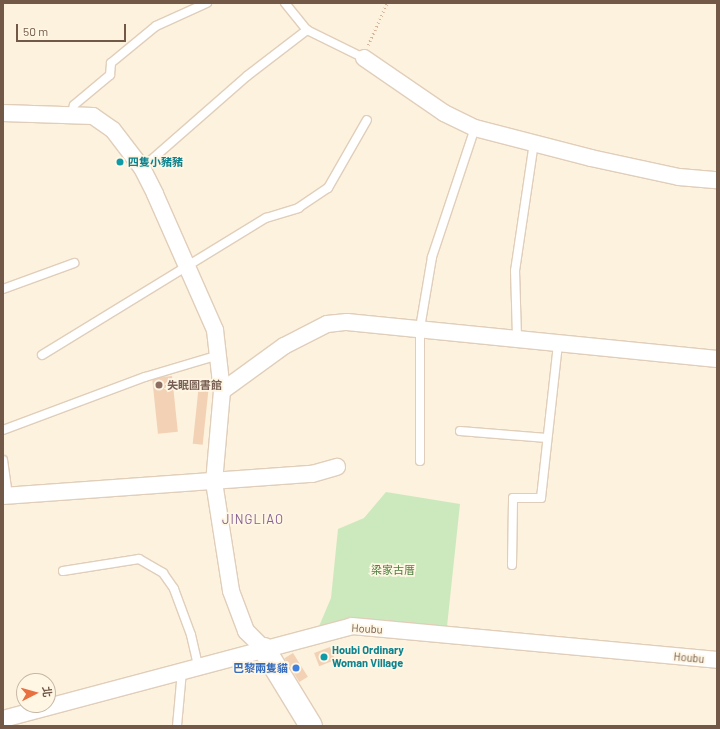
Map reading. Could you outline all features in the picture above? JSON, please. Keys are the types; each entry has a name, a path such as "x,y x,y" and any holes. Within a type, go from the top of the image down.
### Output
{"street":[{"path":"364,58 444,113 474,128 672,175 717,180"},
{"path":"3,113 72,113 93,116 113,130 142,168 188,266 214,330 219,355 222,391 214,482 231,591 246,631 264,649 311,726"},
{"path":"222,391 284,346 327,324 347,322 517,337 558,344 717,359"},
{"path":"5,495 214,482 312,474 337,467"},
{"name":"Houbu","path":"3,719 352,626 717,660"}],"lane":[{"path":"72,113 74,106 110,75 111,63 156,26 207,3"},
{"path":"285,3 307,30 364,58"},
{"path":"142,168 247,76 307,30"},
{"path":"42,355 266,218 298,208 328,188 367,120"},
{"path":"420,461 420,328 432,257 474,128"},
{"path":"517,337 514,271 525,222 534,142"},
{"path":"3,289 74,263"},
{"path":"512,565 513,498 541,498 558,344"},
{"path":"3,430 145,377 219,355"},
{"path":"460,431 547,438"},
{"path":"3,460 5,495"},
{"path":"63,571 139,559 163,574 174,589 191,635 198,666"},
{"path":"177,726 182,671"}],"path":[{"path":"364,58 387,3"}],"green space":[{"name":"梁家古厝","path":"386,492 460,504 446,636 317,631 331,598 338,529 364,518"}],"building":[{"path":"172,376 178,432 158,434 152,378"},
{"path":"199,384 209,385 203,445 193,444"},
{"name":"Houbi Ordinary Woman Village","path":"330,647 335,660 319,666 314,653"},
{"name":"巴黎兩隻貓","path":"293,653 308,677 299,682 285,658"}],"place":[{"name":"四隻小豬豬","path":"120,162"},
{"name":"失眠圖書館","path":"159,385"},
{"name":"Houbi Ordinary Woman Village","path":"324,657"},
{"name":"巴黎兩隻貓","path":"296,668"}],"district":[{"name":"JINGLIAO","path":"253,519"}]}
